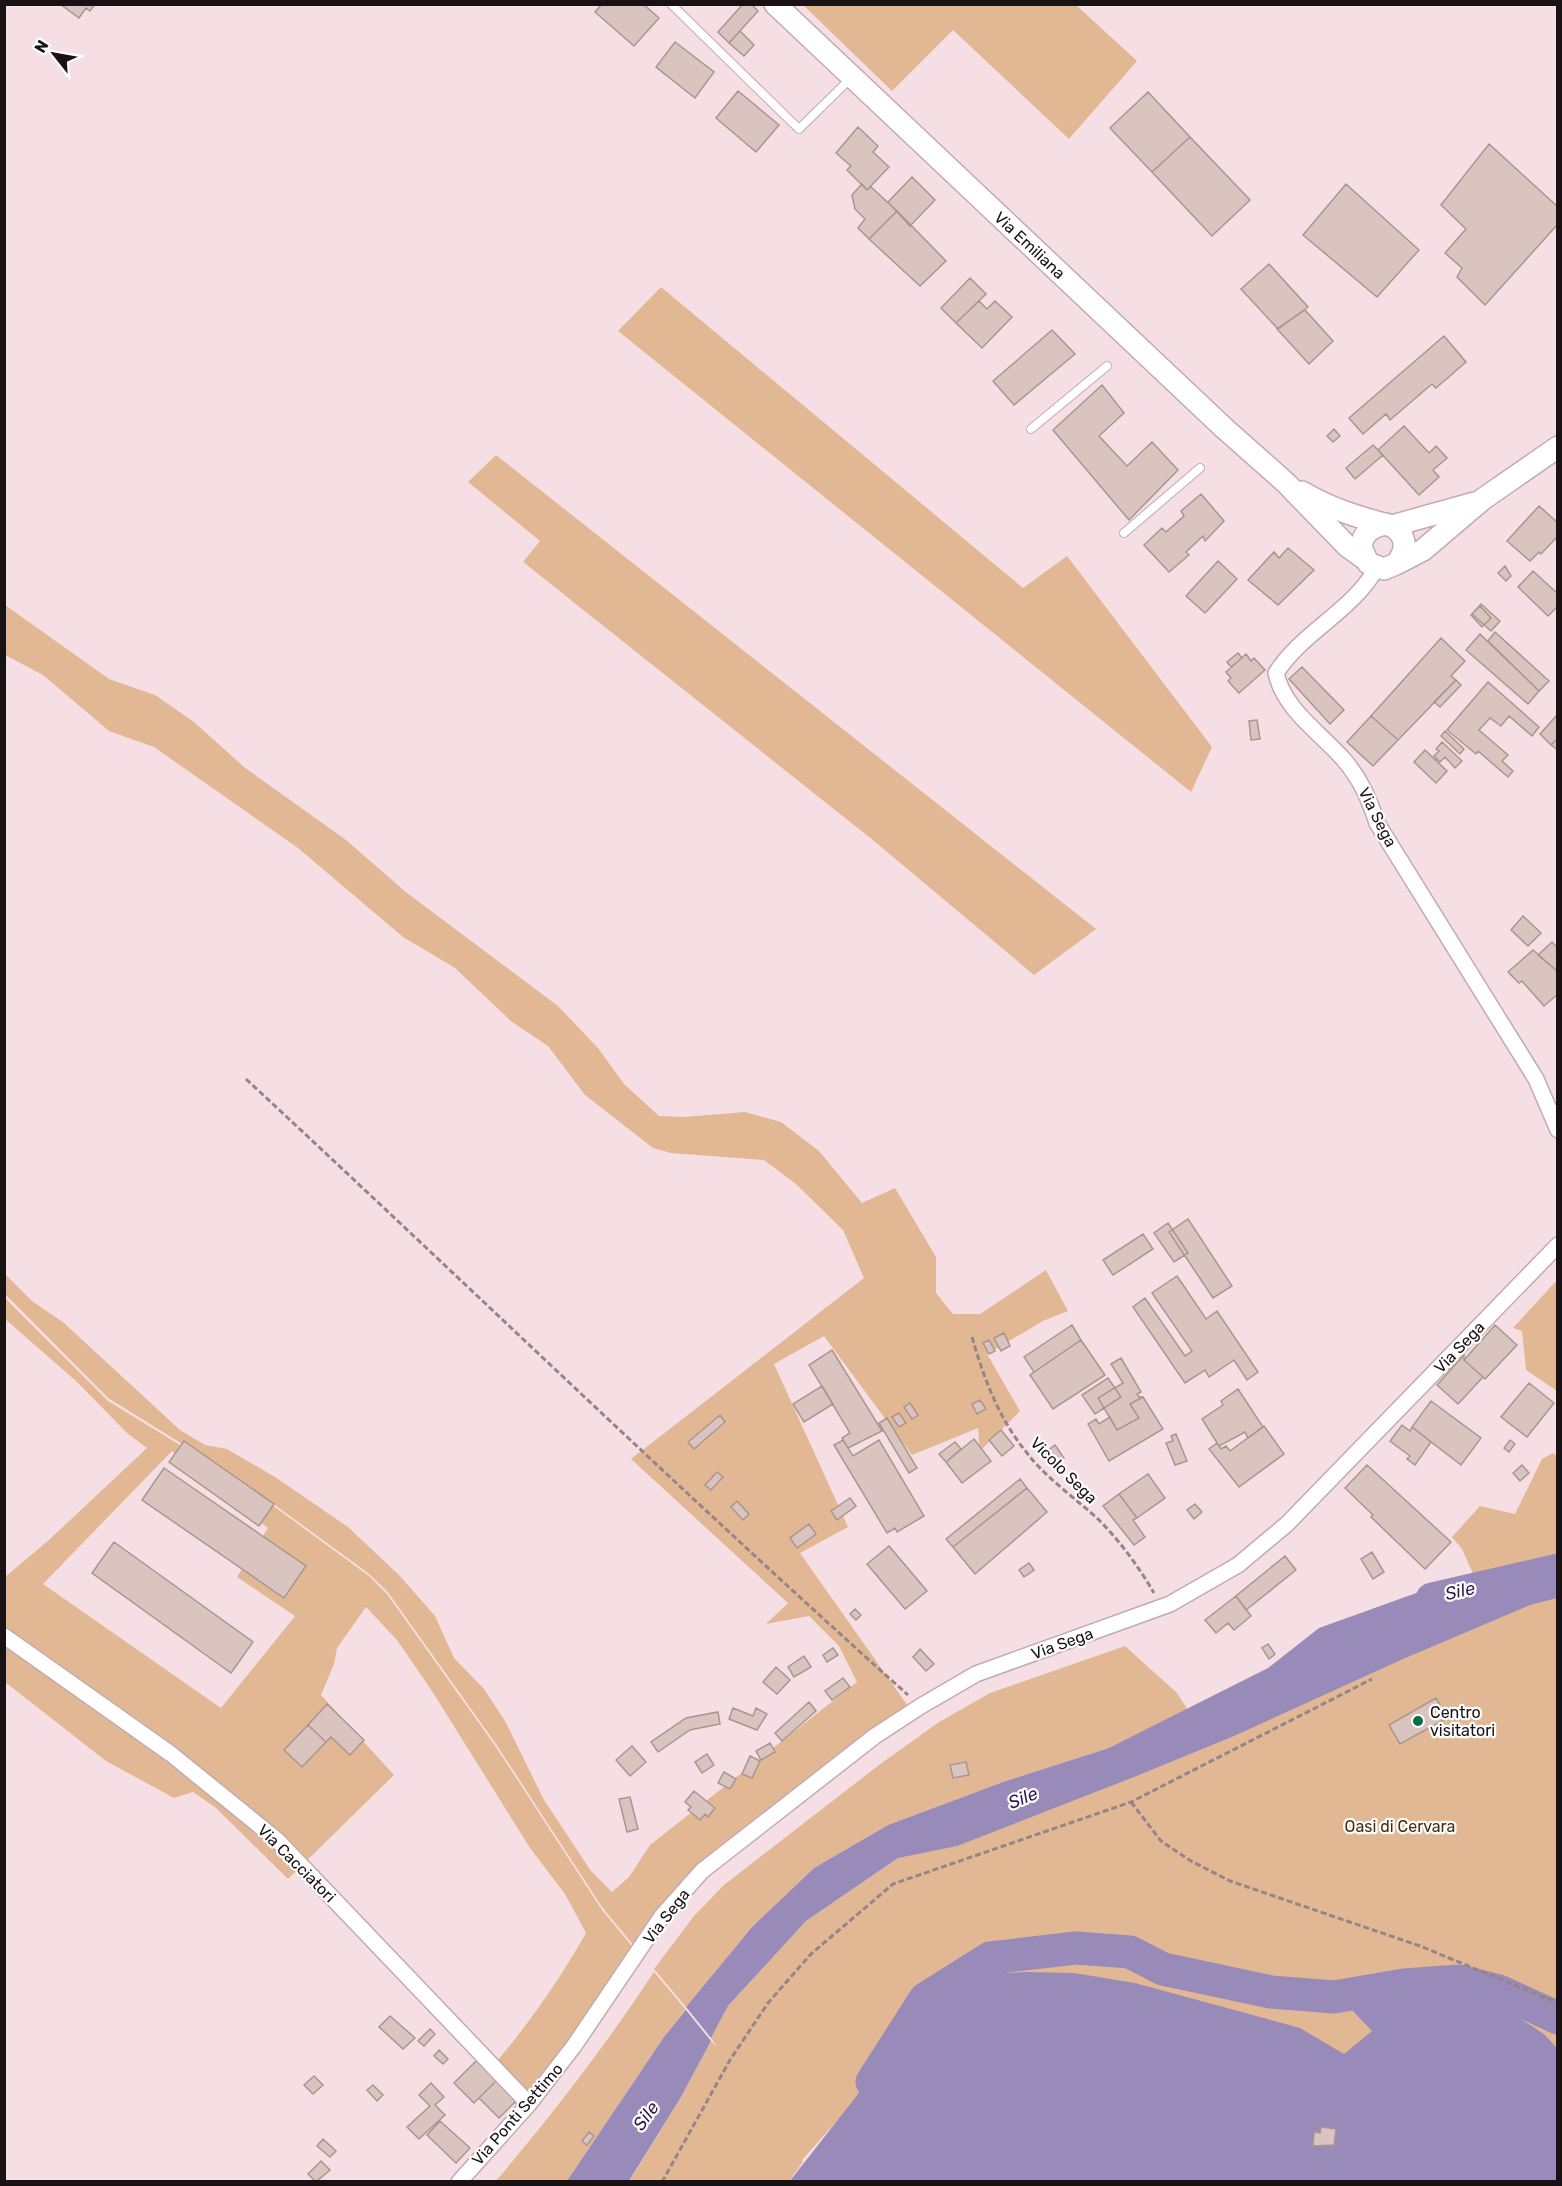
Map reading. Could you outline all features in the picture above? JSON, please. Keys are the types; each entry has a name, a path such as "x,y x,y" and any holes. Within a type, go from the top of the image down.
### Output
{"main road":[{"name":"Via Emiliana","path":"775,4 1224,428 1286,483 1347,546 1379,564"},
{"path":"1379,564 1423,550 1484,500 1557,447"},
{"name":"Via Emiliana","path":"1286,483 1324,505 1389,525"},
{"path":"1379,564 1361,547 1366,533 1377,525 1389,525 1484,500"},
{"path":"1379,564 1405,550 1401,533 1389,525"}],"street":[{"name":"Via Sega","path":"1379,564 1362,588 1286,658 1276,673 1280,690 1345,761 1366,790 1377,823 1536,1079 1557,1130"},
{"name":"Via Sega","path":"574,2046 662,1916 702,1871 875,1736 976,1674 1162,1607 1238,1565 1287,1524 1557,1245"},
{"name":"Via Cacciatori","path":"4,1636 171,1754 277,1840 529,2104"},
{"name":"Via Ponti Settimo","path":"459,2181 529,2104 574,2046"}],"lane":[{"path":"671,4 799,129 852,77"},
{"path":"1031,429 1107,366"},
{"path":"1124,533 1200,468"}],"path":[{"path":"246,1079 485,1300 681,1490 921,1706"},
{"name":"Vicolo Sega","path":"972,1337 983,1376 999,1412 1027,1454 1100,1522 1144,1576 1162,1607"},
{"path":"662,2181 687,2141 730,2060 768,2003 811,1954 893,1884 1131,1802 1372,1679"},
{"path":"1131,1802 1161,1841 1191,1862 1230,1881 1420,1946 1557,2003"}],"green space":[{"path":"803,5 1076,5 1137,61 1069,139 953,30 892,91"},
{"path":"661,287 1023,588 1067,556 1212,747 1191,792 618,331"},
{"path":"496,455 1096,929 1034,975 874,841 523,562 540,541 468,482"},
{"path":"5,605 109,679 155,695 194,722 244,767 346,840 407,893 558,1006 598,1048 624,1084 659,1116 684,1117 745,1112 781,1122 819,1151 862,1203 895,1188 936,1257 936,1293 953,1314 980,1314 1046,1270 1068,1311 1043,1321 987,1354 1020,1411 980,1451 978,1428 912,1455 824,1336 774,1364 848,1527 800,1553 910,1709 734,1840 635,1947 602,1907 496,1744 387,1591 368,1573 242,1481 108,1398 5,1294 4,1273 32,1301 64,1323 180,1430 205,1445 227,1449 275,1477 348,1527 400,1576 435,1616 454,1658 484,1689 505,1721 544,1800 591,1871 612,1892 629,1877 650,1845 857,1682 839,1646 809,1616 766,1624 788,1603 631,1459 864,1278 843,1230 797,1185 764,1160 671,1153 653,1148 585,1095 548,1046 512,1022 455,968 403,937 298,848 154,747 109,731 43,675 5,655"},
{"path":"1557,1280 1557,1391 1526,1370 1522,1331 1513,1328"},
{"path":"4,1297 108,1401 242,1483 369,1576 387,1594 496,1747 602,1910 635,1950 522,2108 497,2095 481,2080 538,2009 586,1933 565,1894 530,1848 432,1691 397,1640 366,1607 337,1648 334,1664 321,1695 394,1775 288,1879 216,1808 193,1792 174,1798 106,1761 5,1682 5,1577 50,1539 147,1448 128,1434 76,1381 5,1319","holes":["172,1451 268,1528 237,1577 295,1616 221,1708 43,1584"]},
{"path":"1553,1453 1557,1456 1557,1567 1489,1589 1479,1587 1462,1549 1452,1537 1480,1506 1515,1514 1542,1459"},
{"name":"Oasi di Cervara","path":"1557,1591 1557,2111 962,1990 911,2022 880,2073 802,2160 803,2162 789,2181 629,2182 681,2097 711,2041 717,2047 711,2038 728,2006 806,1921 898,1858 933,1850 1266,1709"},
{"path":"1125,1646 1177,1693 1188,1710 1109,1748 1003,1782 888,1825 814,1868 752,1927 686,2007 654,1969 694,1916 724,1885 879,1765 939,1722 990,1693"},
{"path":"654,1972 686,2010 664,2037 567,2181 495,2182 578,2079"}],"water":[{"path":"1557,1567 1557,1598 1530,1605 1403,1659 1234,1736 1134,1777 957,1846 898,1858 806,1921 728,2006 711,2038 686,2007 752,1927 814,1868 888,1825 1003,1782 1109,1748 1268,1668 1319,1628 1433,1587 1489,1589"},
{"path":"1074,1973 1135,1983 1300,2028 1344,2054 1372,2031 1352,2010 1399,2000 1473,1991 1544,2034 1557,2048 1557,2181 789,2182 899,2042 945,1993 984,1974"},
{"path":"686,2010 711,2041 681,2097 629,2181 567,2181 664,2037"}],"building":[{"path":"60,4 95,4 90,11 86,8 79,18"},
{"path":"602,4 643,4 659,18 634,46 595,12"},
{"path":"743,4 751,4 758,11 729,43 718,32"},
{"path":"740,31 754,45 744,56 729,43"},
{"path":"675,42 714,72 695,98 656,67"},
{"path":"738,91 779,125 756,152 716,118"},
{"path":"1148,92 1190,137 1152,172 1110,128"},
{"path":"858,127 878,146 873,152 889,167 867,190 847,170 851,166 836,153"},
{"path":"1190,137 1250,200 1212,236 1152,172"},
{"path":"1489,144 1558,207 1558,224 1485,305 1457,277 1462,268 1445,253 1466,229 1441,205"},
{"path":"912,177 935,200 910,226 888,202"},
{"path":"862,184 867,190 871,187 897,211 869,239 858,228 865,219 855,209 852,195"},
{"path":"1346,184 1419,250 1377,297 1303,235"},
{"path":"897,211 946,261 920,286 869,239"},
{"path":"1269,264 1308,307 1278,329 1241,289"},
{"path":"970,278 986,294 956,323 941,308"},
{"path":"979,301 987,309 995,301 1012,317 982,348 956,323"},
{"path":"1305,310 1333,341 1309,364 1277,329"},
{"path":"1052,330 1075,354 1014,405 993,381"},
{"path":"1444,336 1466,362 1436,388 1432,384 1390,420 1386,414 1363,434 1349,418"},
{"path":"1102,385 1124,413 1099,436 1127,466 1152,442 1178,470 1129,520 1053,430"},
{"path":"1404,426 1429,453 1436,446 1447,458 1433,470 1439,477 1419,495 1378,450"},
{"path":"1334,429 1340,436 1333,442 1327,436"},
{"path":"1373,445 1383,455 1355,479 1346,468"},
{"path":"1201,494 1224,521 1205,541 1203,536 1186,552 1189,555 1169,572 1144,545 1162,528 1166,532 1184,516 1181,511"},
{"path":"1539,506 1558,523 1558,536 1541,554 1539,552 1530,561 1507,541"},
{"path":"1288,548 1314,570 1278,605 1248,580 1274,552 1279,558"},
{"path":"1218,561 1237,579 1205,613 1186,596"},
{"path":"1505,566 1511,576 1506,581 1498,573"},
{"path":"1533,571 1558,594 1558,606 1548,616 1518,587"},
{"path":"1481,604 1500,621 1491,631 1472,614"},
{"path":"1480,606 1491,618 1482,627 1471,615"},
{"path":"1495,632 1549,681 1539,691 1488,641"},
{"path":"1480,634 1539,691 1528,704 1466,650"},
{"path":"1441,638 1465,661 1451,676 1456,680 1398,740 1371,716"},
{"path":"1238,653 1242,658 1231,667 1227,662"},
{"path":"1246,654 1251,661 1254,658 1265,670 1239,693 1228,681 1231,678 1226,672"},
{"path":"1302,667 1344,710 1330,724 1289,679"},
{"path":"1456,680 1461,685 1440,707 1434,702"},
{"path":"1488,682 1539,727 1532,736 1509,716 1501,726 1490,718 1479,730 1508,755 1502,761 1513,771 1508,777 1478,751 1476,754 1447,730"},
{"path":"1558,714 1558,738 1551,745 1540,734"},
{"path":"1371,716 1398,740 1373,766 1347,742"},
{"path":"1257,720 1260,739 1251,740 1249,721"},
{"path":"1445,731 1464,749 1460,754 1441,736"},
{"path":"1558,738 1558,750 1551,745"},
{"path":"1442,742 1462,761 1455,768 1445,757 1440,762 1434,756 1439,751 1436,749"},
{"path":"1425,750 1447,771 1436,783 1414,762"},
{"path":"1523,916 1541,933 1528,946 1511,930"},
{"path":"1552,942 1558,948 1558,972 1538,955"},
{"path":"1533,950 1558,972 1558,994 1544,1006 1522,981 1519,983 1508,972"},
{"path":"1188,1219 1232,1286 1213,1298 1169,1232"},
{"path":"1168,1223 1188,1253 1174,1262 1154,1233"},
{"path":"1143,1234 1153,1249 1113,1275 1103,1260"},
{"path":"1177,1276 1206,1319 1217,1311 1258,1372 1247,1380 1234,1360 1209,1377 1205,1370 1185,1383 1133,1307 1145,1298 1185,1356 1192,1351 1152,1293"},
{"path":"1072,1325 1081,1340 1034,1372 1024,1357"},
{"path":"1495,1325 1517,1345 1485,1379 1464,1360"},
{"path":"1004,1333 1010,1346 1001,1351 994,1338"},
{"path":"989,1340 995,1351 989,1354 983,1343"},
{"path":"1081,1340 1105,1375 1053,1409 1030,1375"},
{"path":"832,1350 882,1431 848,1448 842,1438 850,1433 809,1365"},
{"path":"1464,1355 1464,1360 1483,1377 1458,1404 1437,1385"},
{"path":"1121,1358 1141,1392 1137,1394 1143,1397 1130,1404 1139,1418 1117,1430 1098,1398 1123,1383 1111,1364"},
{"path":"1108,1378 1121,1397 1095,1414 1082,1395"},
{"path":"1529,1383 1554,1403 1527,1437 1501,1417"},
{"path":"822,1386 833,1404 804,1422 793,1404"},
{"path":"1238,1389 1263,1427 1248,1438 1245,1432 1219,1446 1202,1419 1223,1405 1221,1401"},
{"path":"1143,1397 1163,1429 1109,1461 1088,1424 1096,1419 1099,1424 1110,1417 1117,1430 1139,1418 1130,1404"},
{"path":"980,1400 986,1409 977,1414 972,1404"},
{"path":"1431,1401 1481,1438 1461,1465 1412,1427"},
{"path":"910,1403 918,1415 912,1419 904,1407"},
{"path":"899,1413 906,1423 899,1427 892,1417"},
{"path":"720,1415 725,1422 694,1449 688,1442"},
{"path":"887,1418 917,1468 909,1473 879,1423"},
{"path":"1402,1425 1410,1431 1412,1427 1431,1442 1415,1465 1407,1459 1410,1456 1390,1441"},
{"path":"1264,1426 1284,1454 1239,1487 1209,1449 1217,1443 1221,1449 1226,1446 1230,1451"},
{"path":"1001,1430 1014,1446 1002,1456 989,1440"},
{"path":"1176,1434 1187,1461 1175,1465 1166,1443 1173,1441 1171,1436"},
{"path":"974,1439 991,1461 962,1483 946,1462"},
{"path":"843,1440 853,1456 879,1440 924,1516 897,1532 895,1528 887,1533 834,1445"},
{"path":"1510,1440 1515,1444 1509,1452 1504,1448"},
{"path":"184,1441 274,1504 259,1526 169,1462"},
{"path":"955,1442 961,1449 946,1462 939,1454"},
{"path":"1055,1445 1064,1458 1055,1465 1046,1452"},
{"path":"1367,1465 1451,1542 1425,1569 1371,1517 1373,1515 1345,1488"},
{"path":"1522,1465 1529,1473 1520,1481 1513,1473"},
{"path":"164,1468 306,1566 284,1598 142,1500"},
{"path":"717,1472 723,1477 711,1490 705,1485"},
{"path":"1148,1474 1165,1498 1137,1518 1119,1494"},
{"path":"1020,1479 1027,1488 953,1547 946,1539"},
{"path":"1027,1488 1047,1512 975,1574 953,1547"},
{"path":"1119,1494 1137,1518 1133,1520 1145,1537 1134,1545 1103,1506"},
{"path":"850,1498 856,1506 837,1520 831,1511"},
{"path":"737,1501 749,1514 743,1520 731,1507"},
{"path":"1195,1504 1202,1512 1194,1519 1187,1510"},
{"path":"809,1524 816,1534 797,1548 790,1538"},
{"path":"114,1542 253,1642 231,1673 92,1573"},
{"path":"889,1546 927,1591 905,1609 867,1564"},
{"path":"1372,1552 1384,1572 1373,1579 1361,1559"},
{"path":"1285,1556 1296,1570 1246,1610 1236,1596"},
{"path":"1029,1563 1034,1570 1024,1577 1019,1570"},
{"path":"1236,1596 1251,1616 1234,1630 1228,1623 1216,1633 1205,1620"},
{"path":"855,1609 861,1615 856,1620 850,1614"},
{"path":"1268,1644 1275,1654 1269,1659 1262,1648"},
{"path":"833,1648 838,1655 827,1662 823,1655"},
{"path":"920,1649 934,1664 926,1671 913,1657"},
{"path":"804,1656 811,1667 794,1677 788,1667"},
{"path":"776,1667 790,1680 777,1694 763,1682"},
{"path":"843,1678 850,1687 832,1700 825,1691"},
{"name":"Centro visitatori","path":"1436,1698 1447,1718 1400,1744 1389,1725"},
{"path":"809,1702 816,1711 782,1741 775,1733"},
{"path":"327,1704 364,1740 350,1755 331,1737 326,1742 308,1725"},
{"path":"733,1708 753,1716 756,1708 767,1714 757,1730 729,1719"},
{"path":"718,1712 720,1724 690,1730 658,1752 651,1742 686,1718"},
{"path":"308,1725 326,1742 302,1767 284,1750"},
{"path":"770,1743 775,1752 761,1760 756,1751"},
{"path":"632,1746 646,1762 630,1776 616,1760"},
{"path":"707,1754 714,1765 702,1773 695,1762"},
{"path":"750,1756 760,1761 752,1778 742,1774"},
{"path":"966,1762 969,1775 953,1778 950,1765"},
{"path":"724,1772 736,1779 730,1789 718,1783"},
{"path":"694,1791 715,1808 708,1817 705,1814 700,1820 688,1810 691,1807 685,1802"},
{"path":"630,1797 638,1829 627,1832 619,1799"},
{"path":"390,2016 415,2038 403,2049 379,2027"},
{"path":"430,2029 435,2034 424,2046 418,2041"},
{"path":"439,2050 448,2059 443,2064 434,2056"},
{"path":"478,2059 498,2079 474,2103 454,2083"},
{"path":"314,2076 323,2085 313,2094 304,2085"},
{"path":"498,2079 518,2099 499,2118 479,2098"},
{"path":"431,2083 444,2097 435,2105 445,2115 419,2139 407,2127 430,2106 419,2095"},
{"path":"373,2085 383,2095 377,2101 367,2090"},
{"path":"440,2121 470,2148 456,2163 427,2135"},
{"path":"1321,2127 1336,2129 1334,2145 1313,2146 1314,2132 1320,2133"},
{"path":"589,2132 594,2136 587,2145 582,2141"},
{"path":"323,2139 336,2151 330,2157 317,2146"},
{"path":"321,2161 330,2170 316,2182 308,2174"}],"waterway":[{"name":"Sile","path":"1432,1599 1558,1570"},
{"path":"872,2082 925,1999 990,1958 1076,1948 1130,1952 1163,1969 1271,1992 1334,1997 1404,1985 1459,1981 1499,1991 1558,2018"}],"place":[{"name":"Centro visitatori","path":"1418,1721"}]}
